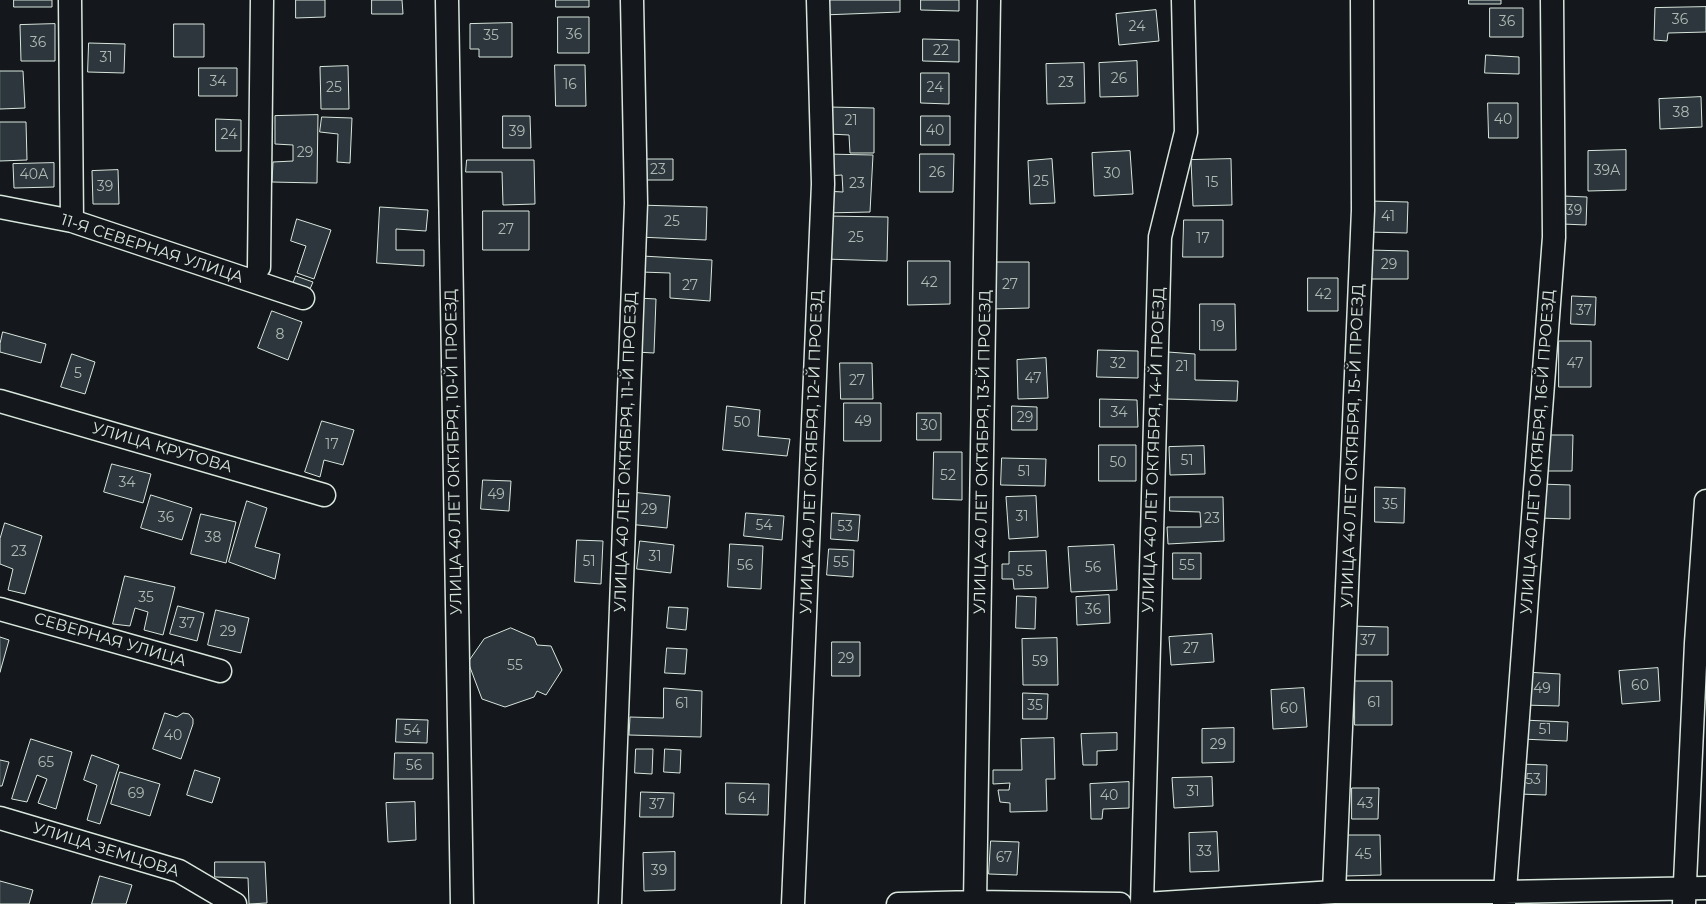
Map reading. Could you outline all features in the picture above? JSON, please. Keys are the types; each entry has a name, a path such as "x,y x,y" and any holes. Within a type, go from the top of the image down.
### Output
{"street":[{"path":"70,0 72,221"},
{"path":"259,267 262,0"},
{"name":"УЛИЦА 40 ЛЕТ ОКТЯБРЯ, 10-Й ПРОЕЗД","path":"446,0 462,904"},
{"name":"УЛИЦА 40 ЛЕТ ОКТЯБРЯ, 11-Й ПРОЕЗД","path":"610,904 636,204 632,0"},
{"name":"УЛИЦА 40 ЛЕТ ОКТЯБРЯ, 12-Й ПРОЕЗД","path":"793,904 823,184 818,0"},
{"name":"УЛИЦА 40 ЛЕТ ОКТЯБРЯ, 13-Й ПРОЕЗД","path":"975,903 990,0"},
{"name":"УЛИЦА 40 ЛЕТ ОКТЯБРЯ, 14-Й ПРОЕЗД","path":"1144,904 1160,237 1186,132 1183,0"},
{"name":"УЛИЦА 40 ЛЕТ ОКТЯБРЯ, 15-Й ПРОЕЗД","path":"1325,896 1363,210 1362,0"},
{"name":"УЛИЦА 40 ЛЕТ ОКТЯБРЯ, 16-Й ПРОЕЗД","path":"1504,898 1554,237 1552,0"},
{"name":"11-Я СЕВЕРНАЯ УЛИЦА","path":"0,207 72,221 303,298"},
{"name":"УЛИЦА КРУТОВА","path":"0,401 324,495"},
{"path":"1144,904 1325,896 1504,898 1692,893 1696,642 1706,501"},
{"name":"СЕВЕРНАЯ УЛИЦА","path":"0,610 220,671"},
{"name":"УЛИЦА ЗЕМЦОВА","path":"0,818 179,871 235,904"},
{"path":"898,904 1120,904"}],"building":[{"path":"14,0 52,0 52,7 14,7"},
{"path":"296,0 325,0 325,17 296,18"},
{"path":"372,0 402,0 403,14 372,14"},
{"path":"556,0 589,0 589,7 556,7"},
{"path":"823,0 900,0 900,12 823,15"},
{"path":"921,0 959,0 959,11 921,10"},
{"path":"1469,0 1501,0 1501,4 1469,4"},
{"path":"1706,7 1706,32 1668,33 1667,41 1654,40 1655,8"},
{"path":"1490,8 1523,8 1523,37 1490,37"},
{"path":"1156,10 1159,41 1119,45 1116,14"},
{"path":"558,17 589,17 589,53 558,53"},
{"path":"512,23 512,57 479,57 479,49 470,49 470,24"},
{"path":"55,24 55,61 21,61 20,25"},
{"path":"174,24 204,24 204,57 174,57"},
{"path":"923,39 959,40 959,62 923,61"},
{"path":"89,43 125,44 124,73 88,72"},
{"path":"1486,55 1519,57 1519,74 1485,73"},
{"path":"1137,61 1138,96 1100,97 1099,63"},
{"path":"1084,63 1085,103 1047,104 1046,64"},
{"path":"555,65 585,65 586,106 556,106"},
{"path":"348,66 349,109 321,109 320,67"},
{"path":"199,68 237,68 237,96 199,96"},
{"path":"0,71 23,71 25,108 0,109"},
{"path":"921,73 949,73 949,104 921,103"},
{"path":"1701,97 1702,127 1660,129 1659,99"},
{"path":"1488,103 1518,103 1518,138 1489,138"},
{"path":"828,107 874,108 874,153 850,153 849,135 829,134"},
{"path":"318,115 317,183 272,182 273,162 293,161 293,145 275,144 275,116"},
{"path":"503,116 530,116 531,148 503,148"},
{"path":"921,116 950,116 950,145 921,145"},
{"path":"322,117 352,118 350,163 337,162 338,134 320,132"},
{"path":"216,119 241,120 241,151 216,151"},
{"path":"0,122 26,122 27,160 0,161"},
{"path":"1626,150 1626,190 1588,191 1588,151"},
{"path":"1130,151 1133,194 1094,196 1092,153"},
{"path":"825,154 873,155 870,212 824,213 825,191 843,192 842,175 826,176"},
{"path":"920,154 954,154 953,192 920,192"},
{"path":"642,159 673,159 673,180 642,180"},
{"path":"1052,159 1055,203 1030,204 1028,161"},
{"path":"1231,159 1232,205 1193,206 1191,160"},
{"path":"467,160 534,160 535,204 503,205 502,172 466,172"},
{"path":"54,163 54,187 14,188 13,164"},
{"path":"118,170 119,204 93,204 92,171"},
{"path":"1563,196 1587,197 1586,225 1562,224"},
{"path":"1369,201 1408,202 1407,233 1368,232"},
{"path":"638,205 707,207 706,240 638,237"},
{"path":"380,207 428,210 426,231 396,229 396,250 424,250 424,266 377,263"},
{"path":"483,211 529,211 529,250 483,250"},
{"path":"825,216 888,217 887,261 825,259"},
{"path":"297,219 331,230 314,279 297,273 306,246 291,241"},
{"path":"1184,220 1223,220 1223,257 1183,257"},
{"path":"1369,250 1408,251 1408,279 1369,279"},
{"path":"642,256 712,260 710,301 670,298 670,273 641,272"},
{"path":"908,261 950,261 950,304 908,305"},
{"path":"991,262 1029,262 1029,308 992,309"},
{"path":"296,276 313,282 307,296 291,289"},
{"path":"1308,278 1338,278 1338,311 1308,311"},
{"path":"1572,296 1596,297 1595,325 1571,324"},
{"path":"638,298 656,299 654,353 636,352"},
{"path":"1200,304 1235,304 1236,350 1200,350"},
{"path":"272,311 302,322 288,360 258,348"},
{"path":"3,332 46,344 41,363 0,352"},
{"path":"1559,341 1591,341 1591,387 1559,387"},
{"path":"1098,350 1138,351 1138,378 1097,377"},
{"path":"1168,352 1195,354 1195,380 1238,381 1237,401 1168,399"},
{"path":"72,354 95,362 85,394 61,387"},
{"path":"1046,358 1048,398 1018,399 1017,360"},
{"path":"840,363 872,363 873,399 841,399"},
{"path":"1100,399 1137,400 1138,427 1100,427"},
{"path":"844,403 881,403 881,441 844,441"},
{"path":"727,406 760,410 758,436 790,439 787,456 723,450"},
{"path":"1012,406 1037,407 1037,430 1012,430"},
{"path":"917,413 941,413 941,440 917,440"},
{"path":"322,421 354,430 343,465 324,460 320,477 305,472"},
{"path":"1543,435 1573,435 1572,471 1543,471"},
{"path":"1099,445 1136,445 1136,481 1099,481"},
{"path":"1204,446 1205,474 1170,475 1169,447"},
{"path":"934,452 962,452 962,500 933,499"},
{"path":"1002,458 1046,459 1045,486 1001,485"},
{"path":"112,464 151,474 143,503 104,492"},
{"path":"483,480 511,481 509,511 481,509"},
{"path":"1540,484 1570,485 1570,519 1539,518"},
{"path":"1375,487 1405,488 1404,523 1375,522"},
{"path":"631,492 670,496 667,528 628,524"},
{"path":"151,495 192,508 182,540 141,528"},
{"path":"1036,496 1038,537 1009,539 1006,497"},
{"path":"1170,497 1223,497 1224,541 1168,544 1167,527 1201,527 1200,512 1170,511"},
{"path":"247,501 267,508 255,547 280,554 275,579 229,562"},
{"path":"746,513 784,516 782,540 744,536"},
{"path":"832,513 860,515 858,541 831,539"},
{"path":"201,514 236,522 226,563 191,554"},
{"path":"5,523 42,536 25,594 8,590 13,569 0,564 0,539"},
{"path":"577,540 603,541 601,584 575,582"},
{"path":"640,541 674,545 671,573 637,569"},
{"path":"730,544 763,546 761,589 728,587"},
{"path":"1114,545 1117,590 1071,592 1068,547"},
{"path":"829,549 854,550 853,577 827,575"},
{"path":"1046,551 1048,588 1014,589 1013,579 1002,579 1002,564 1009,564 1009,552"},
{"path":"1173,553 1201,553 1201,579 1173,579"},
{"path":"125,576 175,587 163,635 144,630 148,612 135,608 130,626 113,624"},
{"path":"1109,595 1110,623 1077,625 1076,597"},
{"path":"1017,596 1036,597 1035,629 1016,628"},
{"path":"178,606 204,613 197,641 170,634"},
{"path":"669,607 688,608 686,630 667,628"},
{"path":"216,610 249,618 241,653 208,645"},
{"path":"1349,626 1388,627 1388,655 1349,655"},
{"path":"511,628 534,638 537,645 551,646 562,670 546,695 537,691 534,697 505,707 482,699 468,662 484,639"},
{"path":"1212,634 1214,662 1171,665 1169,637"},
{"path":"0,637 9,640 0,672"},
{"path":"1057,638 1058,685 1023,685 1022,639"},
{"path":"832,642 860,642 860,676 832,676"},
{"path":"667,648 687,649 685,674 665,673"},
{"path":"1658,668 1660,701 1622,704 1619,671"},
{"path":"1525,672 1560,674 1559,706 1524,705"},
{"path":"1355,681 1392,681 1392,725 1355,725"},
{"path":"664,688 702,691 701,737 629,735 630,717 663,718"},
{"path":"1304,688 1307,727 1273,729 1271,690"},
{"path":"1023,693 1048,694 1047,719 1023,719"},
{"path":"165,713 177,717 183,713 189,714 193,719 181,759 153,749"},
{"path":"397,719 428,720 427,743 396,742"},
{"path":"1522,720 1568,722 1567,741 1521,739"},
{"path":"1234,728 1234,762 1202,763 1202,729"},
{"path":"1117,733 1117,750 1097,751 1097,765 1083,765 1081,734"},
{"path":"1054,738 1055,779 1046,779 1047,811 1010,812 1010,803 1000,802 998,790 1009,790 1010,783 993,784 993,770 1022,770 1021,739"},
{"path":"31,739 72,752 56,809 38,803 47,779 37,775 27,802 12,799"},
{"path":"636,749 653,749 652,774 635,773"},
{"path":"665,749 681,750 680,773 664,772"},
{"path":"395,753 433,753 433,779 394,779"},
{"path":"92,755 119,765 100,824 87,820 97,785 84,780"},
{"path":"0,760 9,762 2,786 0,786"},
{"path":"1520,764 1547,765 1546,795 1519,794"},
{"path":"195,770 220,778 212,803 187,795"},
{"path":"120,772 160,784 150,816 111,804"},
{"path":"1212,777 1213,806 1174,808 1172,778"},
{"path":"1129,782 1129,808 1103,809 1102,819 1091,819 1090,784"},
{"path":"726,783 769,784 768,815 726,814"},
{"path":"1352,788 1379,788 1378,819 1352,819"},
{"path":"641,792 674,793 673,817 640,817"},
{"path":"415,802 416,840 388,842 386,803"},
{"path":"1217,832 1219,871 1190,872 1189,833"},
{"path":"1344,835 1380,835 1381,875 1345,876"},
{"path":"991,841 1019,842 1017,875 989,874"},
{"path":"675,852 675,890 644,891 643,853"},
{"path":"215,862 265,862 267,903 249,904 248,878 215,877"},
{"path":"100,876 132,885 126,904 92,904"},
{"path":"0,881 33,890 29,904 0,904"}]}
